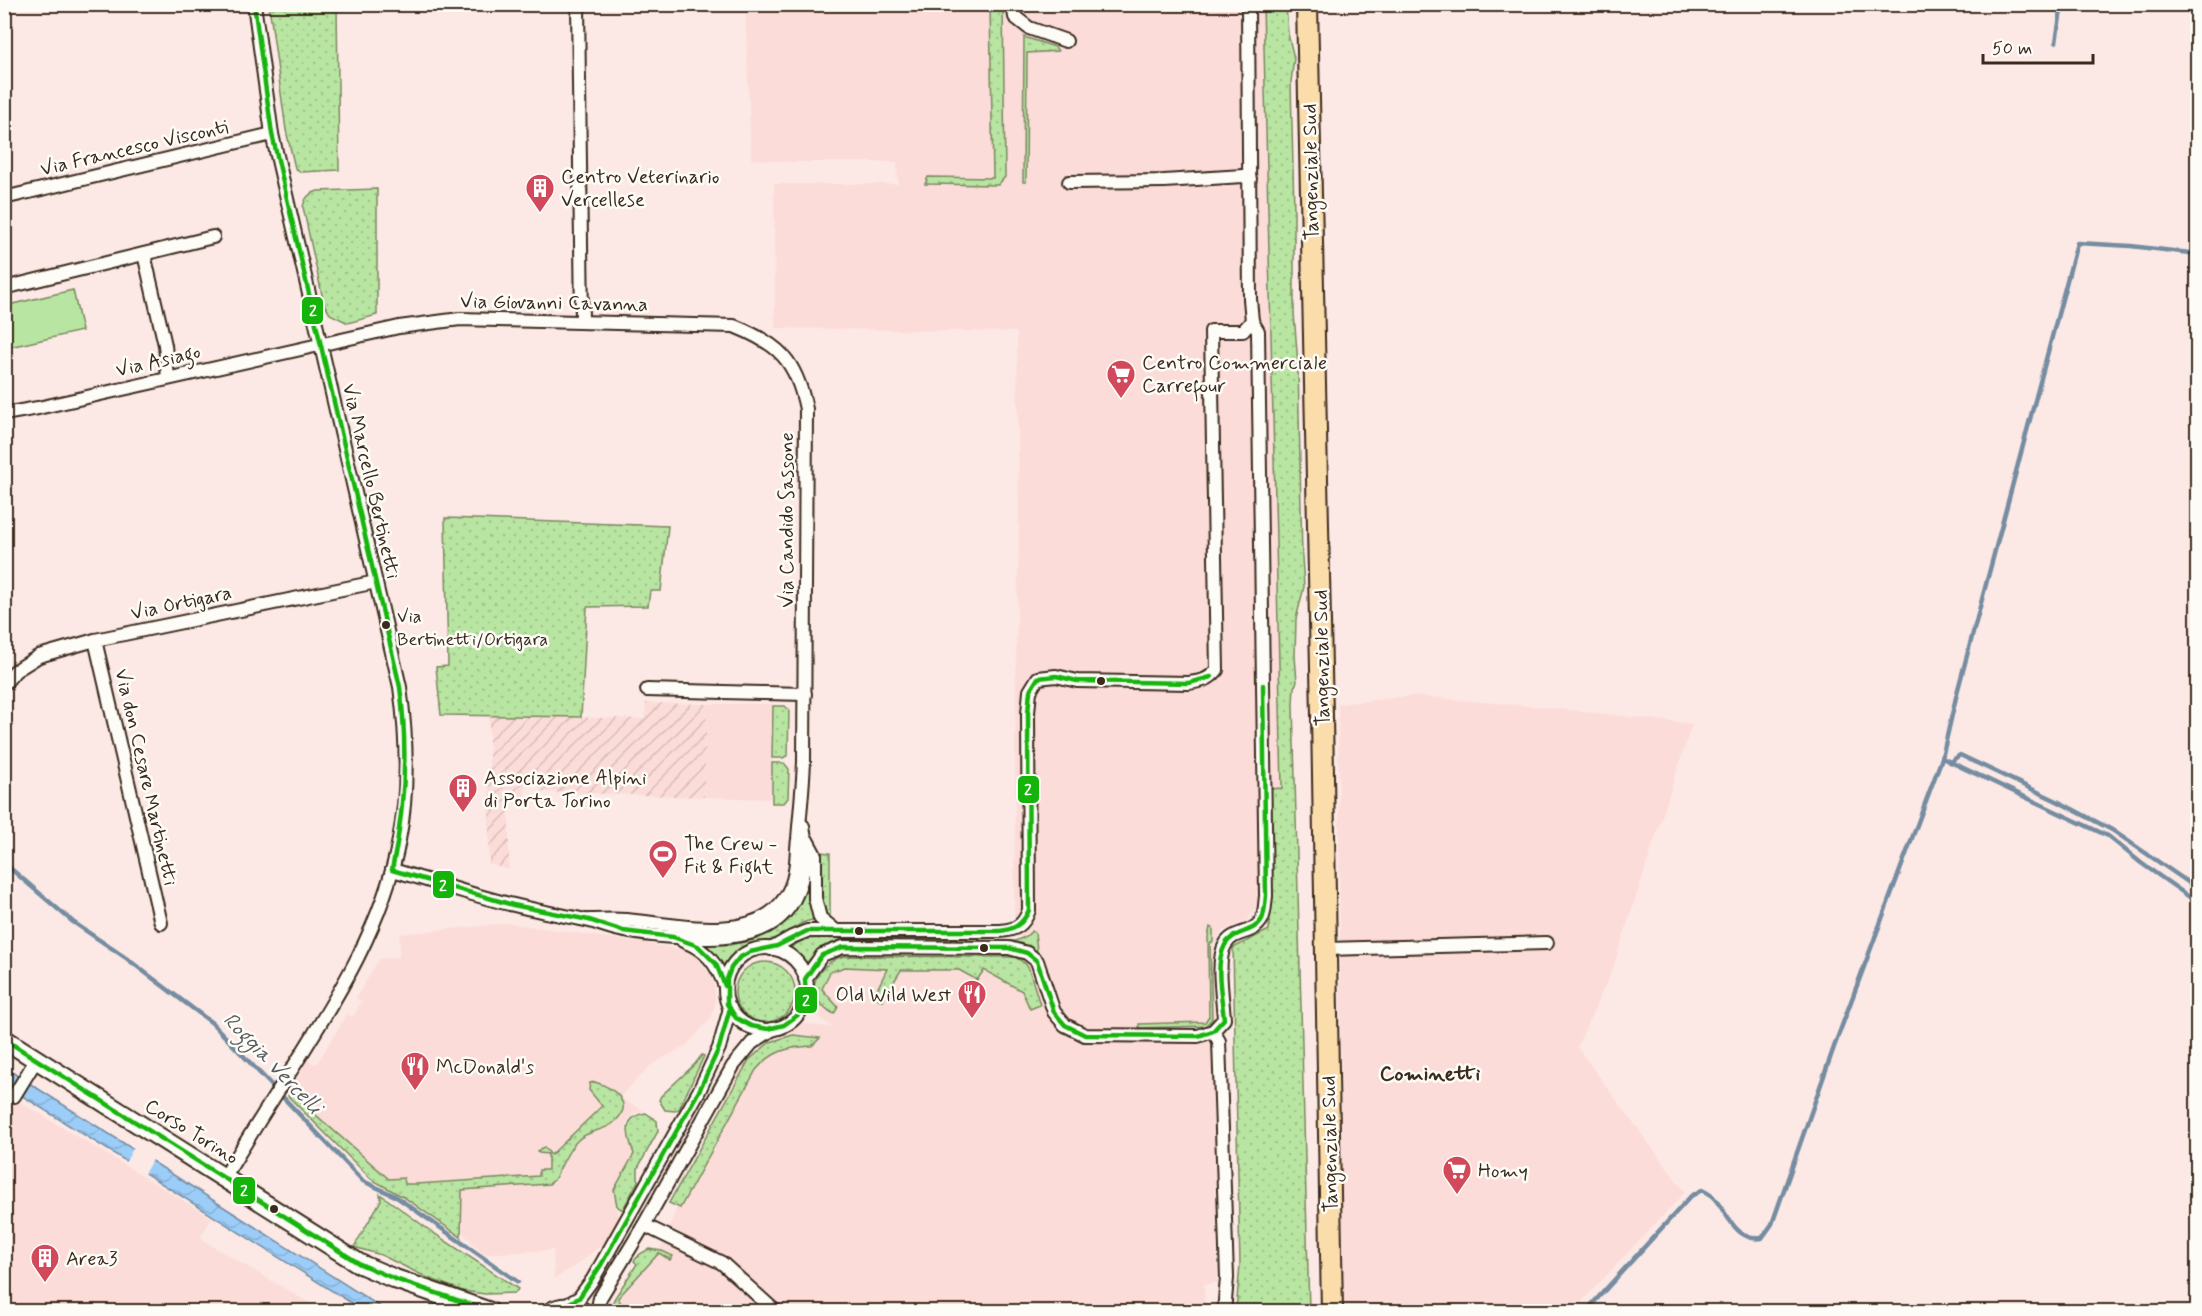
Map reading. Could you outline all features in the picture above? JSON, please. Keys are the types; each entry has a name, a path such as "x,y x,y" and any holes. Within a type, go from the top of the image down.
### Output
{"main road":[{"name":"Tangenziale Sud","path":"1307,4 1332,1311"},
{"name":"Corso Torino","path":"4,1039 32,1067 224,1178 360,1264 395,1279 490,1311 507,1311"},
{"path":"557,1310 575,1308 583,1311"}],"street":[{"name":"Via Marcello Bertinetti","path":"224,1178 336,999 372,926 392,870 403,818 407,771 406,725 400,687 272,134 254,4"},
{"path":"578,4 582,322"},
{"path":"1013,4 1015,17 1029,28 1066,41"},
{"path":"806,979 822,955 843,947 1009,948 1027,953 1037,961 1054,1012 1065,1025 1084,1035 1198,1036 1213,1031 1224,1019 1221,959 1225,944 1236,935 1253,930 1262,918 1266,896 1258,332 1252,321 1250,299 1248,4"},
{"name":"Via Francesco Visconti","path":"4,198 272,134"},
{"path":"1069,182 1164,181 1243,176 1250,179"},
{"path":"4,288 213,237"},
{"path":"144,254 165,345 168,378"},
{"name":"Via Giovanni Cavanna","path":"320,344 399,327 460,319 734,326 762,338 782,353"},
{"path":"771,949 792,937 807,932 1000,931 1013,930 1025,922 1029,910 1028,712 1030,691 1038,678 1056,676 1077,681 1189,683 1205,680 1217,670 1211,332 1243,331 1252,321"},
{"name":"Via Asiago","path":"4,414 320,344"},
{"name":"Via Candido Sassone","path":"782,353 795,372 806,409 805,694 797,881"},
{"name":"Via Ortigara","path":"4,684 15,671 39,656 95,640 376,582"},
{"name":"Via don Cesare Martinetti","path":"95,640 161,922"},
{"path":"647,690 805,694"},
{"name":"Via Candido Sassone","path":"797,881 806,838 801,816"},
{"path":"806,838 815,855 815,898 820,918 836,931"},
{"path":"392,870 513,905 589,921 623,931 673,937 744,936 765,928 782,916 794,900 797,881"},
{"path":"589,921 625,920 719,928 741,926 759,920 775,910 797,881"},
{"path":"673,937 698,946 716,964 725,986 730,1008 740,1020 747,1025 764,1030 773,1029"},
{"path":"1326,949 1547,943"},
{"path":"597,1311 600,1298 644,1225 733,1066 745,1049 757,1038 790,1022 801,1011 807,993 806,979 797,962 786,954 771,949 757,949 743,956 731,968 725,986"},
{"path":"557,1310 579,1298 593,1280 699,1091 719,1048 730,1008"},
{"path":"1213,1031 1219,1041 1220,1053 1227,1278 1224,1311"},
{"path":"14,1096 32,1067"},
{"path":"644,1225 722,1263 776,1311"}],"shaded area":[{"path":"745,5 1263,5 1282,789 1257,790 1259,902 1248,920 1223,931 1214,946 1213,1102 1218,1283 1204,1284 1205,1311 619,1312 622,1305 617,1298 659,1252 707,1133 746,1060 801,1023 833,1028 810,1010 818,1001 834,1014 838,1007 822,989 830,972 845,967 888,969 874,996 901,970 905,969 959,970 977,980 983,969 1022,991 1040,1005 1014,919 1019,536 1017,332 775,328 774,184 898,184 897,162 787,162 751,159"},
{"path":"1412,696 1542,707 1692,724 1613,968 1577,1047 1685,1192 1573,1311 1343,1311 1338,704"},
{"path":"646,703 707,704 704,797 540,792 540,781 525,779 524,797 509,796 509,870 489,864 489,715 645,719"},
{"path":"707,704 773,704 772,799 704,797"},
{"path":"509,923 681,949 697,958 711,975 715,991 715,1005 711,1018 687,1045 651,1065 620,1097 615,1090 595,1082 589,1090 602,1106 551,1156 548,1153 549,1170 539,1176 404,1184 404,1178 389,1179 307,1107 313,1100 297,1087 290,1092 307,1060 314,1064 318,1062 347,1014 353,1017 361,1002 356,998 379,959 399,957 400,934"},
{"path":"5,1093 212,1218 201,1236 204,1241 323,1311 5,1312"},
{"path":"622,1099 644,1111 635,1113 628,1120 625,1128 634,1154 614,1190 619,1220 606,1241 577,1265 554,1279 553,1250 483,1254 463,1233 461,1190 549,1184 580,1138 611,1124 619,1115 623,1107"}],"green space":[{"path":"269,5 337,5 339,170 301,172 295,168 286,130"},
{"path":"990,5 1003,5 1005,177 998,185 925,184 928,177 993,178"},
{"path":"1263,5 1286,5 1288,34 1294,58 1291,82 1294,313 1298,365 1304,587 1296,619 1297,682 1294,687 1293,704 1309,1311 1236,1311 1240,1265 1233,948 1269,930 1270,789 1282,788"},
{"path":"1024,37 1055,47 1058,51 1027,53 1026,182 1023,182"},
{"path":"377,189 377,315 348,323 330,314 324,304 303,207 308,197 318,191"},
{"path":"73,290 82,331 5,348 5,297 8,305"},
{"path":"445,518 668,526 661,591 650,591 648,606 587,607 581,717 441,715 436,667 448,666"},
{"path":"773,706 785,706 789,710 788,755 783,758 772,758"},
{"path":"772,763 784,763 789,769 788,798 784,803 772,803"},
{"path":"819,852 830,853 830,920 827,920 820,903"},
{"path":"809,868 815,919 802,923 778,939 743,948 724,968 703,944 730,945 756,939 779,927 800,901"},
{"path":"1210,927 1213,929 1213,942 1210,943 1212,1019 1205,1026 1139,1028 1139,1024 1205,1022 1209,1016 1208,937"},
{"path":"1032,931 1035,933 1037,950 1035,951 1020,943 840,940 818,949 805,965 789,948 805,939 823,938 1015,941"},
{"path":"844,956 1015,957 1025,963 1029,969 1040,1005 1030,1009 1022,991 984,970 977,980 959,970 901,970 882,1001 874,996 887,969 845,967 830,972 822,989 838,1007 834,1014 819,1002 814,987 824,967"},
{"path":"765,962 782,967 790,975 795,992 790,1009 782,1017 765,1022 748,1017 740,1009 735,992 740,975 748,967"},
{"path":"793,1035 820,1038 812,1046 788,1049 774,1054 756,1070 680,1208 669,1203 749,1060 770,1042"},
{"path":"702,1055 704,1056 679,1109 665,1110 659,1100 661,1096"},
{"path":"595,1082 610,1088 620,1098 623,1110 619,1117 612,1124 578,1140 567,1154 554,1180 549,1184 462,1190 461,1237 405,1198 371,1179 288,1096 297,1087 302,1089 313,1100 308,1108 389,1179 404,1178 405,1184 416,1184 539,1176 539,1170 548,1170 548,1154 537,1151 544,1147 551,1155 602,1106 589,1090 590,1083"},
{"path":"646,1113 657,1121 658,1131 638,1168 638,1181 621,1209 617,1206 614,1190 634,1154 628,1135 629,1123 638,1115"},
{"path":"380,1194 432,1232 518,1289 515,1293 485,1294 463,1291 428,1278 381,1255 354,1247 381,1200"},
{"path":"649,1249 673,1256 670,1260 659,1253 618,1298 622,1305 619,1311 610,1311 614,1299 637,1264 634,1261"}],"water":[{"path":"4,1067 387,1311 364,1311 5,1085"}],"pier":[{"path":"134,1147 153,1158 144,1174 125,1163"}],"waterway":[{"path":"2056,42 2062,4"},
{"path":"1585,1312 1691,1196 1702,1190 1714,1198 1739,1231 1746,1236 1762,1238 1772,1224 1834,1047 1942,758 1957,693 2077,243 2131,246 2198,254"},
{"path":"1950,762 1960,755 2059,802 2112,830 2198,889"},
{"path":"1942,758 2108,836 2141,863 2198,903"},
{"name":"Roggia Vercelli","path":"4,863 73,922 126,958 212,1023 363,1181 395,1196 518,1282"}],"transit line":[{"name":"2","path":"254,4 272,134 400,687 404,733 404,779 400,824 392,870 513,905 589,920 623,931 673,937 698,946 716,964 725,986"},
{"name":"2","path":"1211,677 1189,683 1077,681 1056,676 1038,678 1030,691 1028,713 1029,910 1024,919 1014,927 1000,931 807,931 777,946 750,952 739,958 731,968 727,979 727,1004 736,1018 751,1026 768,1029 784,1025 798,1015 806,1000 805,979 822,955 843,947 1009,948 1027,953 1037,961 1054,1012 1065,1025 1085,1035 1198,1036 1213,1031 1224,1019 1219,971 1225,945 1233,937 1258,924 1264,910 1266,896 1263,685"},
{"name":"2","path":"552,1312 579,1298 601,1265 699,1091 719,1048 730,1008"},
{"name":"2","path":"4,1039 360,1264 395,1279 498,1312"}],"place":[{"name":"Centro Veterinario Vercellese","path":"540,214"},
{"name":"Centro Commerciale Carrefour","path":"1121,400"},
{"name":"Via Bertinetti/Ortigara","path":"386,625"},
{"name":"Associazione Alpini di Porta Torino","path":"463,814"},
{"name":"The Crew - Fit & Fight","path":"663,880"},
{"name":"Old Wild West","path":"972,1020"},
{"name":"McDonald's","path":"415,1092"},
{"name":"Homy","path":"1457,1196"},
{"name":"Area3","path":"45,1284"}],"district":[{"name":"Cominetti","path":"1430,1073"}]}
